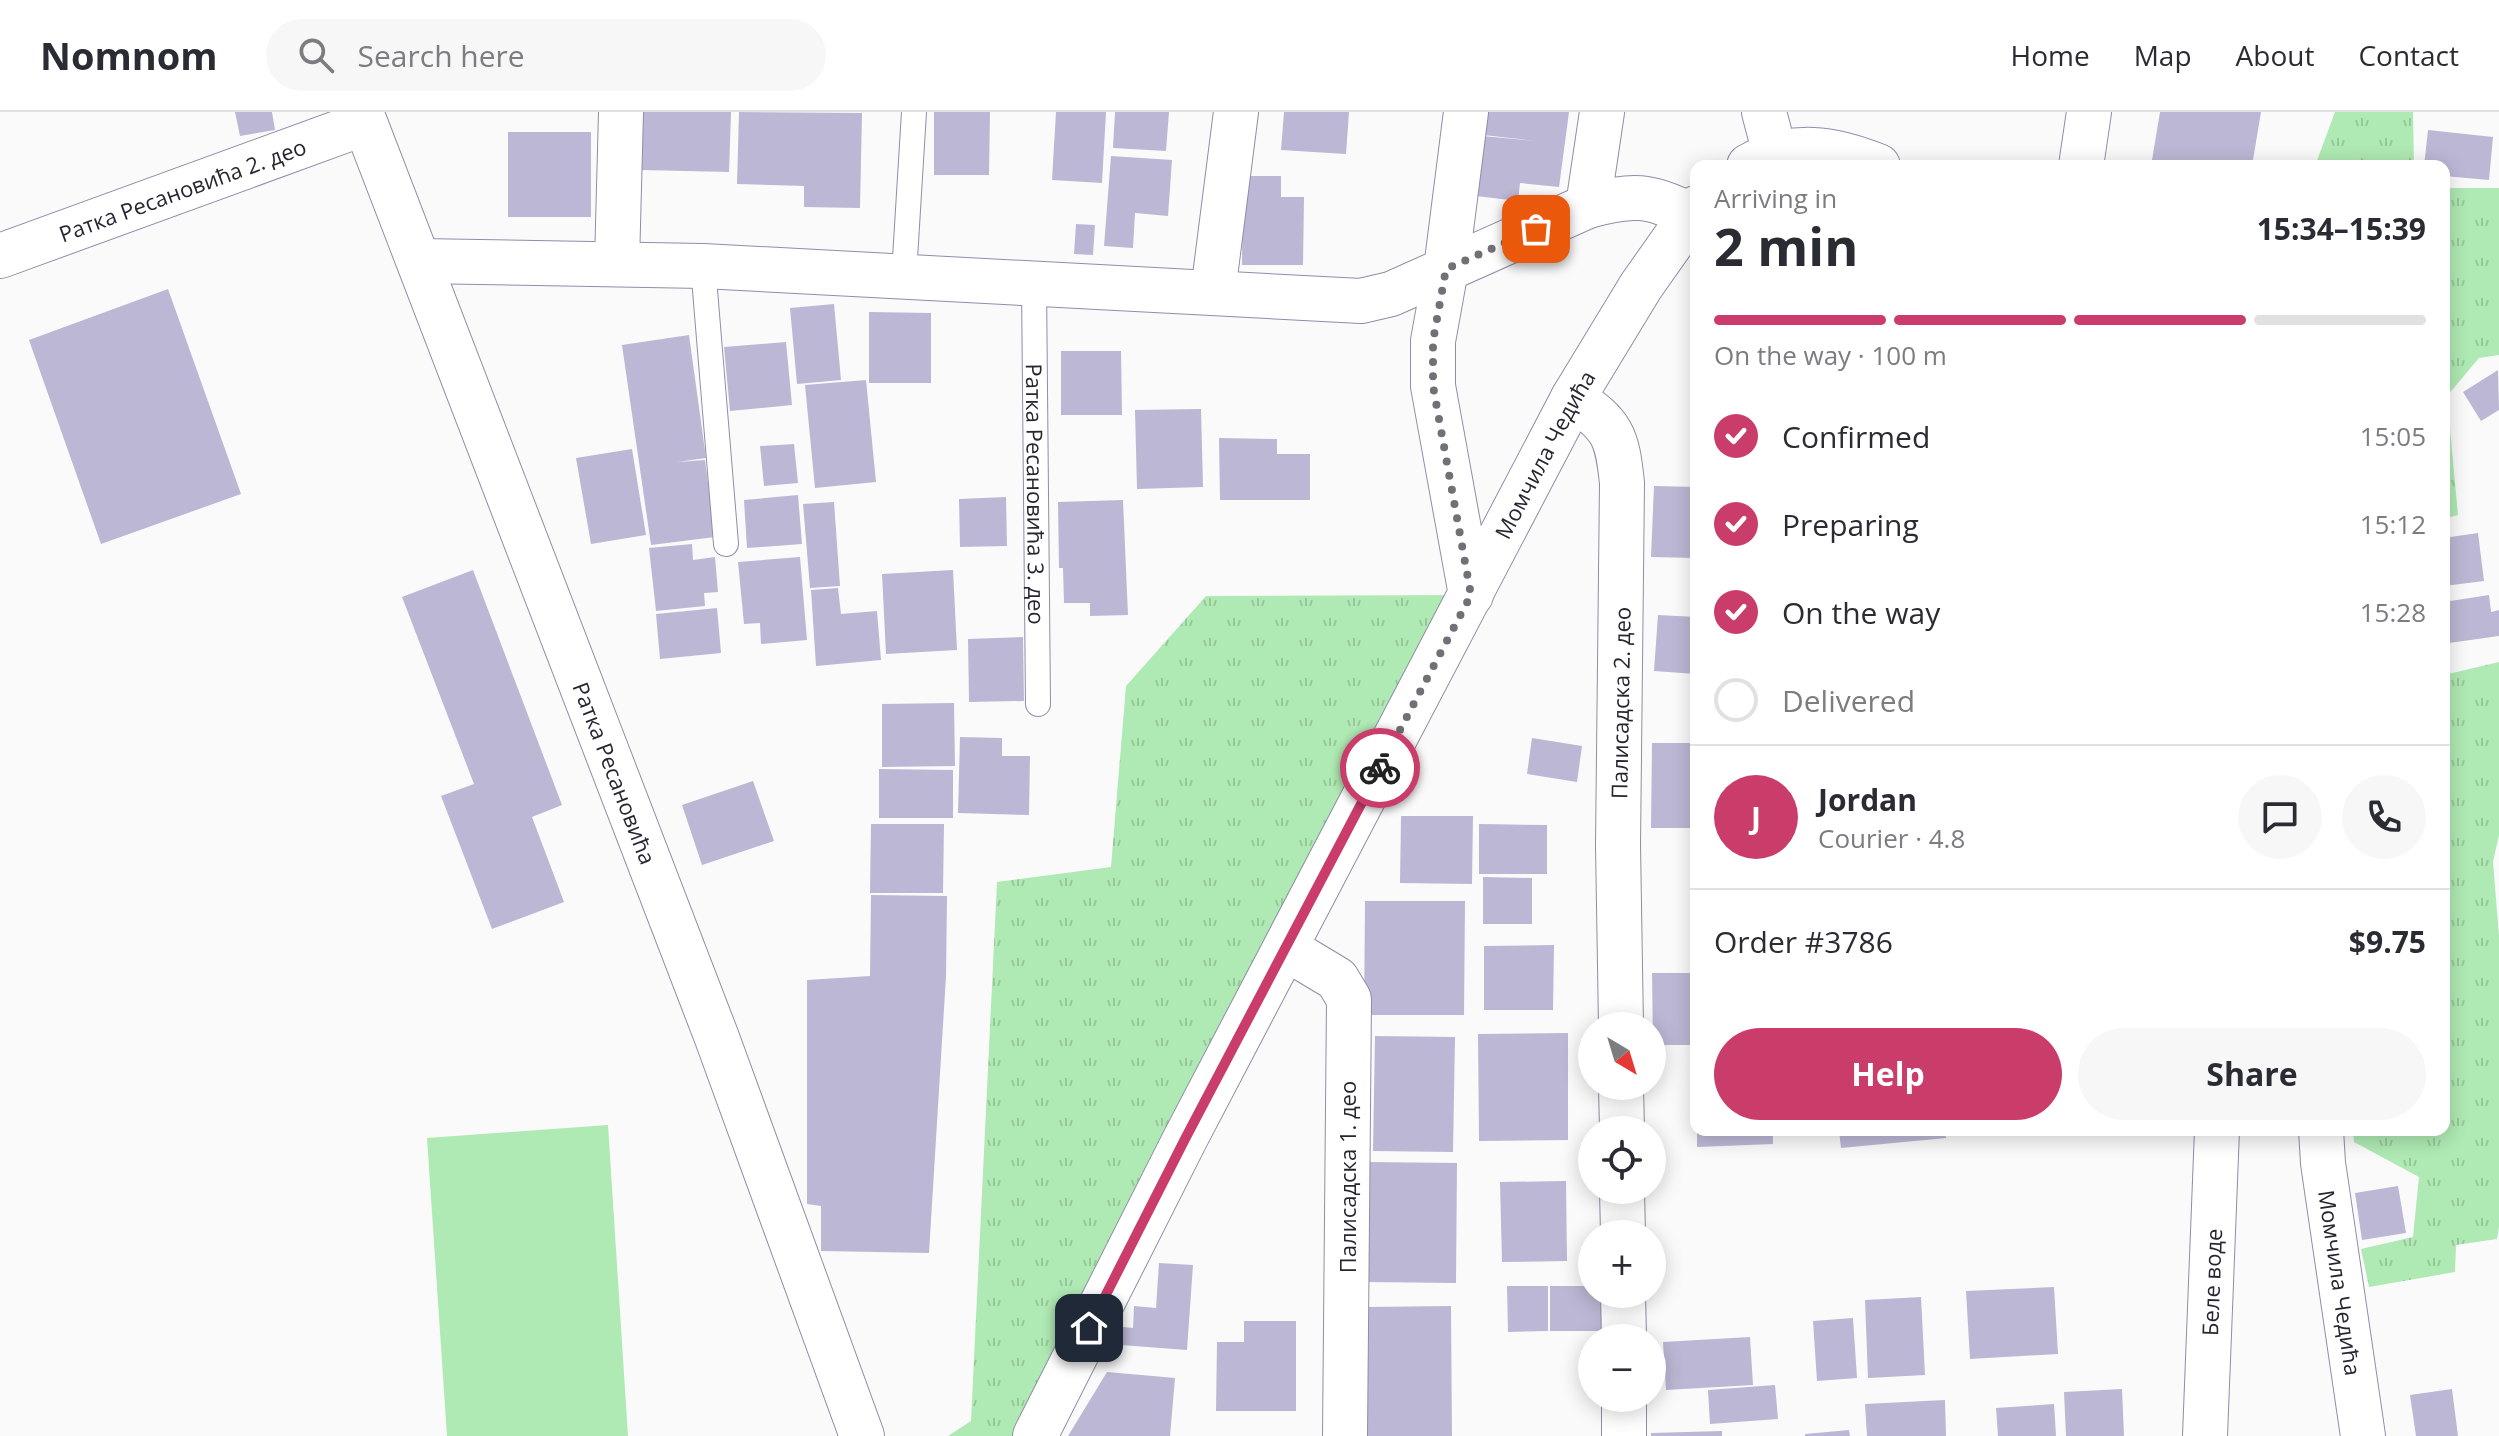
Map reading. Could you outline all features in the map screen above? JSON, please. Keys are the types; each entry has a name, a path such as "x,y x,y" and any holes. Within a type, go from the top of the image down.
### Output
{"street":[{"path":"617,263 621,112"},
{"path":"1213,292 1236,112"},
{"path":"1466,112 1446,269 1433,341 1433,386 1471,595"},
{"path":"1588,206 1602,112"},
{"path":"1764,112 1762,160 1796,151 1834,150 1862,160"},
{"path":"2082,160 2089,112"},
{"name":"Ратка Ресановића 2. део","path":"0,256 363,118"},
{"name":"Ратка Ресановића","path":"363,118 717,1038 862,1436"},
{"path":"419,261 703,266 1361,301 1391,294 1588,206 1638,197 1690,210"},
{"name":"Момчила Чедића","path":"1035,1436 1185,1139 1573,398 1641,286 1690,215"},
{"name":"Палисадска 2. део","path":"1573,398 1600,417 1612,432 1619,454 1622,483 1618,845 1621,1012"},
{"name":"Палисадска 1. део","path":"1287,949 1337,979 1349,999 1345,1436"},
{"name":"Беле воде","path":"2205,1436 2217,1136"},
{"name":"Момчила Чедића","path":"2322,1136 2363,1436"},
{"path":"1624,1412 1624,1436"}],"lane":[{"path":"904,275 914,112"},
{"path":"703,266 726,544"},
{"name":"Ратка Ресановића 3. део","path":"1034,284 1038,704"}],"green space":[{"path":"2335,112 2413,112 2414,160 2317,160"},
{"path":"2450,188 2499,188 2499,355 2479,358 2450,392"},
{"path":"2450,428 2458,515 2450,517"},
{"path":"1471,595 1035,1436 948,1436 971,1421 997,882 1111,867 1126,686 1206,596"},
{"path":"2499,662 2499,835 2493,862 2499,936 2499,1227 2497,1239 2456,1245 2455,1272 2369,1287 2361,1249 2413,1237 2419,1177 2354,1142 2354,1136 2450,1136 2450,674"},
{"path":"608,1125 628,1436 447,1436 427,1138"}],"building":[{"path":"235,112 272,112 275,130 240,136"},
{"path":"643,112 731,112 729,172 642,170"},
{"path":"739,112 862,113 860,208 804,207 804,186 737,184"},
{"path":"934,112 990,112 989,175 934,175"},
{"path":"1056,112 1106,112 1102,183 1052,180"},
{"path":"1115,112 1169,112 1166,151 1113,148"},
{"path":"1284,112 1349,112 1346,154 1281,150"},
{"path":"1485,112 1569,112 1559,187 1520,183 1518,201 1476,196 1482,136 1536,141 1483,135"},
{"path":"2160,112 2261,112 2253,160 2152,160"},
{"path":"2428,130 2493,137 2489,180 2450,177 2450,160 2425,160"},
{"path":"508,132 591,132 591,217 508,217"},
{"path":"1111,156 1172,160 1168,216 1135,213 1133,248 1104,246"},
{"path":"1243,176 1281,176 1281,197 1304,197 1303,265 1242,265"},
{"path":"1076,224 1095,225 1093,255 1074,254"},
{"path":"168,289 241,494 101,544 29,340"},
{"path":"834,304 841,380 797,384 790,308"},
{"path":"869,312 931,313 931,383 869,383"},
{"path":"689,335 706,458 677,462 705,460 715,537 651,545 622,345"},
{"path":"786,342 792,405 730,411 724,347"},
{"path":"1061,351 1121,351 1122,415 1061,415"},
{"path":"2498,370 2499,410 2481,421 2463,392"},
{"path":"866,380 876,482 815,488 805,385"},
{"path":"1201,409 1203,487 1137,489 1135,410"},
{"path":"1219,438 1277,439 1277,454 1310,454 1310,500 1220,500"},
{"path":"794,444 798,483 764,486 760,446"},
{"path":"632,449 646,535 591,544 576,458"},
{"path":"1654,486 1690,487 1690,558 1651,557"},
{"path":"798,495 802,544 747,548 744,500"},
{"path":"1006,497 1007,546 960,547 959,499"},
{"path":"1123,500 1128,615 1090,616 1090,603 1064,603 1063,568 1059,568 1058,502"},
{"path":"834,502 840,586 810,588 803,504"},
{"path":"2478,533 2484,581 2450,585 2450,537"},
{"path":"692,544 693,560 715,557 718,592 704,593 705,606 656,611 649,548"},
{"path":"800,557 807,640 761,644 760,623 744,624 738,562"},
{"path":"473,570 562,805 532,817 564,902 492,929 441,796 474,784 402,597"},
{"path":"953,570 957,650 886,654 882,574"},
{"path":"838,588 841,614 877,611 881,660 816,666 811,590"},
{"path":"2489,595 2491,612 2499,610 2499,636 2450,643 2450,601"},
{"path":"717,608 721,653 660,659 656,614"},
{"path":"1658,615 1690,617 1690,674 1654,671"},
{"path":"1023,637 1024,701 969,702 968,639"},
{"path":"954,703 955,766 882,767 882,704"},
{"path":"960,737 1002,738 1002,756 1030,756 1029,815 958,813"},
{"path":"1532,738 1582,746 1577,782 1527,774"},
{"path":"1652,743 1690,743 1690,828 1651,828"},
{"path":"879,769 953,770 953,818 879,818"},
{"path":"753,781 774,841 702,865 682,805"},
{"path":"1401,816 1473,816 1472,884 1400,883"},
{"path":"871,824 944,824 943,893 870,893"},
{"path":"1479,824 1547,825 1547,874 1479,874"},
{"path":"1483,877 1532,878 1532,924 1483,924"},
{"path":"871,895 947,896 946,976 929,1253 821,1251 821,1206 807,1204 807,980 870,976"},
{"path":"1365,901 1465,901 1464,1015 1364,1015"},
{"path":"1554,945 1553,1010 1484,1010 1484,946"},
{"path":"1652,973 1690,973 1690,1045 1666,1045 1666,1012 1653,1012"},
{"path":"1568,1033 1568,1140 1479,1141 1478,1034"},
{"path":"1375,1036 1455,1037 1453,1152 1373,1151"},
{"path":"1697,1136 1773,1136 1773,1144 1697,1147"},
{"path":"1840,1136 1946,1138 1841,1148"},
{"path":"1368,1162 1457,1163 1456,1283 1366,1282"},
{"path":"1566,1181 1567,1261 1502,1262 1500,1182"},
{"path":"2398,1186 2406,1233 2362,1240 2355,1193"},
{"path":"1159,1263 1193,1265 1187,1350 1121,1345 1123,1327 1133,1328 1134,1306 1156,1308"},
{"path":"1507,1286 1548,1286 1548,1331 1508,1332"},
{"path":"1550,1286 1578,1286 1578,1308 1605,1308 1605,1324 1578,1324 1578,1331 1550,1331"},
{"path":"2054,1287 2058,1354 1970,1359 1966,1291"},
{"path":"1921,1297 1925,1375 1868,1378 1865,1300"},
{"path":"1451,1306 1452,1436 1366,1436 1365,1307"},
{"path":"1853,1318 1857,1378 1817,1381 1813,1321"},
{"path":"1244,1321 1296,1321 1296,1411 1216,1411 1217,1342 1244,1342"},
{"path":"1750,1337 1753,1385 1666,1390 1666,1342"},
{"path":"1107,1372 1175,1378 1170,1436 1068,1436"},
{"path":"1775,1385 1778,1419 1710,1424 1708,1390"},
{"path":"2122,1389 2124,1436 2066,1436 2064,1392"},
{"path":"2452,1389 2458,1436 2416,1436 2410,1395"},
{"path":"1945,1400 1946,1436 1867,1436 1865,1404"},
{"path":"2054,1404 2056,1436 1998,1436 1996,1408"},
{"path":"1849,1430 1850,1436 1805,1436 1805,1434"},
{"path":"1722,1431 1722,1436 1651,1436 1651,1433"}],"way so far":[{"path":"1380,768 1471,595 1433,386 1433,341 1446,269 1536,229"}],"route":[{"path":"1089,1328 1380,768"}]}
